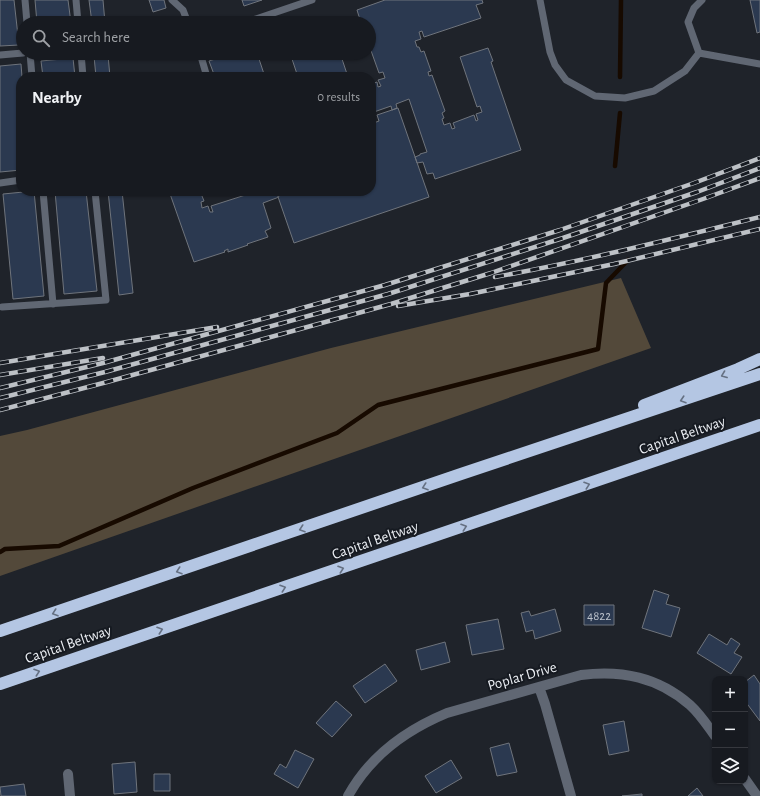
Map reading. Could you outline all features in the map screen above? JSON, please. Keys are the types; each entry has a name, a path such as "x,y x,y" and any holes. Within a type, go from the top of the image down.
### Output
{"highway":[{"path":"461,474 731,372 760,359"},
{"path":"0,631 760,374"},
{"name":"Capital Beltway","path":"0,684 760,425"},
{"path":"640,467 760,433"}],"street":[{"name":"Poplar Drive","path":"348,796 368,768 385,750 410,732 429,721 447,713 581,675 611,673 630,675 660,685 691,706 712,732"},
{"path":"539,687 571,796"},
{"path":"68,774 70,796"},
{"path":"748,782 757,796"}],"lane":[{"path":"25,0 26,16"},
{"path":"76,0 77,16"},
{"path":"172,0 183,10 185,16"},
{"path":"265,16 312,0"},
{"path":"540,0 550,52 555,65 566,80 595,96 625,98 654,91 685,71 699,53"},
{"path":"699,53 688,22 694,8 702,0"},
{"path":"699,53 760,64"},
{"path":"0,55 16,54"},
{"path":"31,60 32,72"},
{"path":"82,60 83,72"},
{"path":"202,60 206,72"},
{"path":"0,183 16,181"},
{"path":"43,196 53,304"},
{"path":"2,308 106,300 96,196"}],"shaded area":[{"path":"621,278 651,348 0,576 0,436 331,348"}],"building":[{"path":"0,0 14,0 16,18 16,45 0,46"},
{"path":"35,0 68,0 70,16 36,16"},
{"path":"89,0 103,0 104,16 91,16"},
{"path":"149,0 164,0 166,8 153,12"},
{"path":"242,0 262,0 244,6"},
{"path":"385,0 482,0 483,3 476,5 481,18 424,37 422,31 419,32 421,39 415,41 421,52 424,51 431,71 428,72 429,76 432,75 445,111 442,113 444,125 450,123 452,129 455,128 453,123 474,115 476,121 478,120 476,114 482,112 480,106 477,107 460,57 488,48 493,61 491,62 521,150 435,179 433,173 427,174 423,162 417,163 415,157 427,152 409,99 396,104 397,108 392,110 391,106 376,111 376,82 378,87 381,86 378,80 385,78 383,72 379,73 374,60 376,60 376,16 359,16 357,10"},
{"path":"750,0 760,0 760,32 757,33"},
{"path":"73,60 74,72 42,72 41,61"},
{"path":"94,60 108,60 110,72 96,72"},
{"path":"259,60 263,72 213,72 209,61"},
{"path":"292,60 342,60 346,72 296,72"},
{"path":"21,64 22,72 16,72 16,170 0,172 0,66"},
{"path":"398,108 429,197 294,243 278,196 376,196 376,122 379,121 377,115"},
{"path":"16,193 16,196 34,196 44,296 13,299 3,194"},
{"path":"55,196 87,196 97,291 64,294"},
{"path":"109,196 123,196 133,293 119,295"},
{"path":"171,196 202,196 204,201 201,202 202,208 208,206 210,212 213,212 211,206 242,196 278,196 263,203 271,228 265,231 268,237 228,252 228,249 224,251 225,252 194,262"},
{"path":"654,590 669,595 666,604 680,608 671,637 642,628"},
{"path":"584,605 614,605 614,625 584,625"},
{"path":"555,609 561,631 535,639 533,630 526,632 521,613 529,611 531,616"},
{"path":"498,619 504,649 472,655 466,625"},
{"path":"709,634 727,645 731,638 740,644 734,653 742,657 731,674 697,653"},
{"path":"445,642 450,662 421,670 416,650"},
{"path":"385,664 397,681 365,703 353,686"},
{"path":"754,675 760,684 760,721 748,705 748,680"},
{"path":"336,701 352,715 332,737 316,723"},
{"path":"624,721 629,751 609,755 603,725"},
{"path":"509,743 517,772 497,776 490,748"},
{"path":"295,750 314,759 298,788 274,774 280,764 286,768"},
{"path":"451,760 462,778 436,793 425,776"},
{"path":"135,762 137,792 114,794 112,764"},
{"path":"154,774 170,774 170,791 154,791"},
{"path":"24,784 26,796 1,796 0,787"},
{"path":"697,788 703,796 688,796"},
{"path":"642,794 642,796 622,796"}],"waterway":[{"path":"620,77 621,0"},
{"path":"615,166 620,113"},
{"path":"0,552 5,549 59,546 193,488 337,433 378,405 598,349 606,283 628,260"}],"railway":[{"path":"0,388 103,363 385,285 560,230 760,158"},
{"path":"0,398 105,372 388,294 563,238 697,192 760,168"},
{"path":"0,410 391,304 491,273 760,178"},
{"path":"495,277 595,257 760,217"},
{"path":"398,306 470,294 614,264 760,229"},
{"path":"0,363 217,327"},
{"path":"0,375 103,358"}]}
